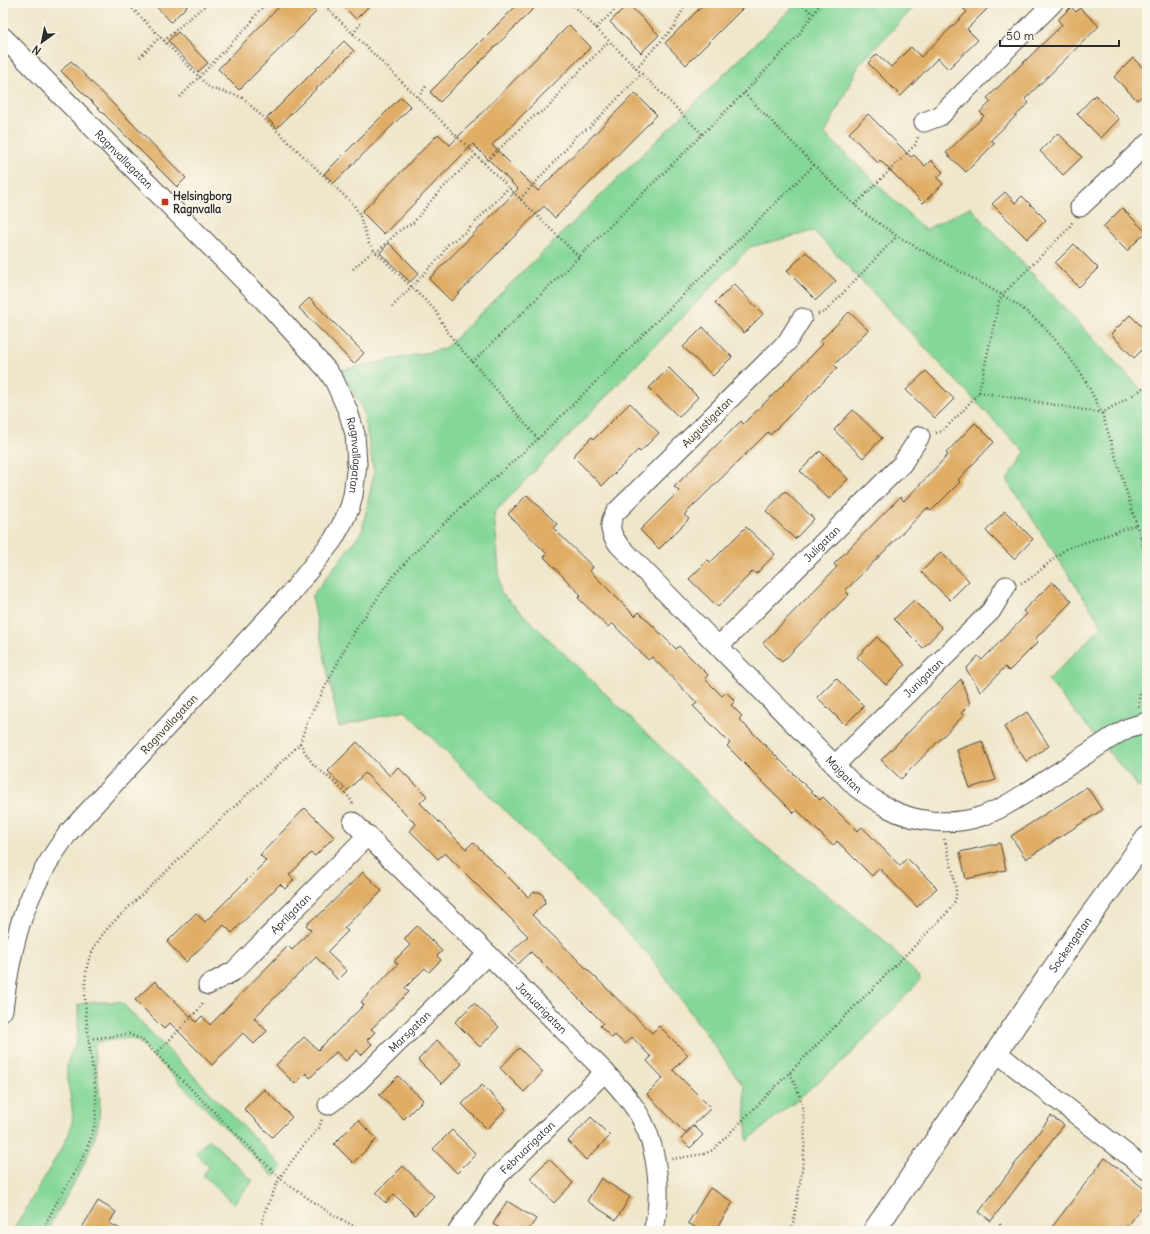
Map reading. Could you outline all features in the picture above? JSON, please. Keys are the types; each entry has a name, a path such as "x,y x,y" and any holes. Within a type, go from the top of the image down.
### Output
{"street":[{"path":"924,122 940,116 1053,3"},
{"name":"Ragnvallagatan","path":"3,37 271,308 327,370 335,382 348,411 355,434 357,464 356,480 350,507 338,532 321,557 291,592 69,832 55,850 28,900 18,928 12,953 3,1010"},
{"path":"1080,207 1147,144"},
{"name":"Augustigatan","path":"610,525 615,513 787,342 802,318"},
{"name":"Juligatan","path":"719,646 902,464 920,436"},
{"name":"Majgatan","path":"610,525 614,538 619,545 857,788 889,809 922,820 941,822 955,822 980,817 1012,802 1114,736 1144,722"},
{"name":"Junigatan","path":"836,765 991,611 1006,586"},
{"name":"Januarigatan","path":"353,822 488,954 605,1072 635,1107 648,1133 655,1161 658,1183 658,1208 653,1231"},
{"name":"Aprilgatan","path":"208,985 234,971 368,835"},
{"name":"Sockengatan","path":"874,1231 996,1052 1147,838"},
{"name":"Marsgatan","path":"328,1105 351,1089 488,954"},
{"path":"996,1052 1147,1170"},
{"name":"Februarigatan","path":"458,1231 497,1178 605,1072"}],"path":[{"path":"126,3 209,87 244,99 353,204 359,213 369,244 435,310 445,328 458,346 538,439"},
{"path":"164,41 207,3"},
{"path":"180,97 250,24 266,3"},
{"path":"322,3 579,257"},
{"path":"571,3 702,134"},
{"path":"596,28 622,3"},
{"path":"636,68 674,27 682,9 692,3"},
{"path":"802,3 813,14"},
{"path":"473,362 744,93 797,37 821,3"},
{"path":"353,34 360,24 363,24"},
{"path":"140,57 160,37"},
{"path":"484,163 532,117 546,109 554,101 562,89 609,41"},
{"path":"520,199 576,136 588,128 642,73"},
{"path":"418,97 427,86"},
{"path":"744,93 861,211 897,236 1002,295 1022,308 1041,324 1060,345 1083,376 1102,413 1147,558"},
{"path":"855,205 915,145 924,122"},
{"path":"353,269 400,230 413,223 435,196 476,155"},
{"path":"43,1231 85,1154 94,1128 96,1103 86,1006 86,981 88,965 93,951 104,933 121,914 296,748 300,743 308,720 346,648 370,609 392,578 413,554 442,525 538,439 814,165"},
{"path":"392,307 442,256 447,245 467,230 509,187"},
{"path":"920,436 942,431 961,413 979,392 999,302 1002,295 1068,229 1080,207"},
{"path":"802,318 825,312 897,236"},
{"path":"979,392 1102,413 1138,392 1147,384"},
{"path":"1006,586 1024,582 1058,553 1068,548 1137,524"},
{"path":"1144,722 1139,702 1141,688 1147,673"},
{"path":"300,743 313,764 353,803 353,822"},
{"path":"655,1161 704,1154 713,1150 944,916 953,905 956,898 941,822"},
{"path":"156,1054 200,1009 204,1001 208,985"},
{"path":"89,1039 129,1034 141,1039 280,1178 315,1203 362,1231"},
{"path":"790,1073 802,1103 805,1122 805,1146 792,1231"},
{"path":"260,1231 265,1211 280,1178 303,1146 319,1128 328,1105"},
{"path":"1000,1224 1001,1231"}],"green space":[{"path":"797,3 918,3 859,65 825,134 925,230 970,207 1147,396 1147,776 1139,788 1048,680 1102,626 1007,480 1025,453 814,231 750,247 494,513 501,593 754,837 885,941 921,979 849,1056 747,1141 744,1087 650,956 404,710 339,727 312,596 362,531 374,473 363,410 341,370 444,349"},
{"path":"89,1002 121,1002 283,1167 274,1177 139,1042 130,1038 98,1042 94,1046 100,1108 97,1130 87,1157 51,1223 49,1231 13,1231 64,1144 71,1129 73,1116 67,1075 67,1064 77,1037 78,1005"},
{"path":"209,1139 253,1181 233,1204 203,1175 209,1167 195,1153"}],"building":[{"path":"153,3 190,3 171,22"},
{"path":"283,3 306,3 316,12 239,90 218,69"},
{"path":"340,3 372,3 356,19"},
{"path":"519,3 539,3 440,102 430,92"},
{"path":"705,3 748,3 686,65 665,43"},
{"path":"957,3 993,3 967,29 978,40 948,69 938,58 901,96 868,63 877,54 891,67 911,47 921,57 967,12"},
{"path":"628,4 659,35 641,53 610,22"},
{"path":"1071,7 1076,12 1080,8 1099,26 1025,99 1029,103 991,140 995,143 966,172 946,153 984,116 980,112 991,102 987,98 1062,25 1058,20"},
{"path":"569,25 591,47 492,145 538,191 635,93 657,115 555,218 544,206 451,301 429,279 518,189 473,144 384,234 362,212 438,134 450,145"},
{"path":"178,32 208,63 198,72 168,41"},
{"path":"344,41 354,51 277,128 267,118"},
{"path":"1133,58 1147,72 1147,91 1137,100 1114,77"},
{"path":"71,61 186,178 177,187 61,71"},
{"path":"1095,95 1119,119 1101,138 1077,114"},
{"path":"401,97 411,107 334,183 324,174"},
{"path":"868,114 911,157 914,155 925,166 931,160 943,172 937,178 943,184 923,203 880,160 878,163 849,133"},
{"path":"1058,133 1082,157 1063,175 1040,151"},
{"path":"1005,192 1015,203 1022,196 1046,220 1027,239 992,204"},
{"path":"1122,208 1146,232 1127,251 1103,227"},
{"path":"389,243 419,273 410,282 380,253"},
{"path":"1074,244 1098,268 1079,287 1055,263"},
{"path":"806,252 836,281 816,300 787,271"},
{"path":"734,284 763,314 744,333 715,303"},
{"path":"309,298 364,353 354,364 299,308"},
{"path":"849,312 868,330 834,365 837,368 770,435 768,432 684,515 689,519 659,549 640,530 679,491 674,487 741,421 743,424 781,387 823,344 820,341"},
{"path":"1130,315 1147,332 1147,345 1134,358 1111,334"},
{"path":"703,327 732,357 713,376 683,347"},
{"path":"669,368 698,397 679,417 649,388"},
{"path":"926,371 954,399 935,418 906,390"},
{"path":"630,403 659,433 640,452 638,450 602,486 573,456 592,437 594,439"},
{"path":"853,410 882,438 863,458 834,430"},
{"path":"975,423 994,442 958,480 960,482 931,511 927,508 845,591 849,594 782,662 763,643 837,567 834,564 900,497 904,501 948,455 946,453"},
{"path":"820,451 848,479 829,499 800,471"},
{"path":"785,491 814,519 795,539 766,511"},
{"path":"527,495 557,524 553,528 593,567 590,571 635,616 639,612 676,649 679,646 708,675 705,679 722,696 726,692 735,701 731,705 742,716 739,719 820,800 823,797 857,831 862,827 900,866 907,858 937,888 917,907 879,868 872,876 837,841 833,846 797,810 794,813 727,746 730,743 693,706 697,703 652,657 648,660 612,623 608,627 578,598 581,595 544,557 547,554 508,514"},
{"path":"1005,511 1033,539 1014,559 986,531"},
{"path":"746,527 775,554 756,574 753,571 718,607 689,579 708,560 711,562"},
{"path":"941,552 969,581 950,600 921,572"},
{"path":"1052,582 1072,601 1035,639 1038,642 1009,671 1005,667 981,692 966,669 978,656 982,660 1027,614 1023,611"},
{"path":"914,600 942,628 923,648 894,619"},
{"path":"877,637 905,665 886,685 857,657"},
{"path":"836,678 864,706 845,725 817,697"},
{"path":"961,679 970,704 961,713 964,715 901,779 881,760"},
{"path":"1027,712 1049,746 1026,761 1004,727"},
{"path":"982,741 996,780 970,788 957,750"},
{"path":"357,742 390,776 398,767 427,796 420,803 466,849 473,842 528,897 534,892 540,892 544,897 545,903 532,915 652,1033 659,1026 688,1055 673,1070 711,1108 685,1133 647,1094 663,1078 647,1061 651,1057 632,1037 625,1044 615,1035 612,1038 600,1026 603,1023 531,952 518,964 508,955 528,936 445,853 438,859 410,831 416,824 365,773 347,791 328,771"},
{"path":"1087,787 1102,810 1026,859 1011,836"},
{"path":"305,808 334,837 315,856 311,853 289,875 294,880 285,889 280,884 232,933 224,925 186,962 167,942 196,913 205,922 266,861 260,855"},
{"path":"1000,843 1006,870 966,879 960,852"},
{"path":"363,872 382,891 344,928 348,931 327,952 347,971 338,980 316,957 254,1018 267,1031 254,1044 243,1033 212,1065 170,1023 164,1029 135,1000 155,981 196,1022 202,1016 210,1025 288,946 292,950 311,930 306,925 316,916 317,917"},
{"path":"417,926 442,951 437,956 441,960 429,972 425,968 405,988 409,992 371,1029 375,1032 367,1040 372,1044 361,1055 357,1050 346,1061 336,1052 310,1078 306,1073 295,1084 276,1065 304,1037 318,1050 364,1005 361,1002 398,964 394,961 410,945 404,939"},
{"path":"474,1003 499,1027 480,1047 455,1022"},
{"path":"437,1040 462,1064 442,1084 418,1060"},
{"path":"519,1048 543,1072 524,1092 500,1068"},
{"path":"398,1076 423,1100 404,1119 379,1095"},
{"path":"482,1085 506,1109 487,1129 462,1104"},
{"path":"264,1089 292,1117 272,1137 244,1109"},
{"path":"1051,1116 1064,1125 991,1221 979,1212"},
{"path":"591,1117 610,1136 586,1160 568,1141"},
{"path":"358,1120 377,1139 353,1163 334,1144"},
{"path":"694,1126 703,1135 690,1148 681,1139"},
{"path":"452,1130 476,1154 457,1173 433,1149"},
{"path":"1105,1158 1147,1191 1147,1200 1123,1231 1049,1231"},
{"path":"549,1159 573,1183 554,1203 530,1178"},
{"path":"403,1166 434,1196 415,1215 394,1194 386,1203 376,1193"},
{"path":"601,1178 630,1197 616,1220 587,1201"},
{"path":"710,1188 733,1202 715,1231 701,1231 688,1223"},
{"path":"98,1201 116,1212 109,1223 124,1231 80,1231"},
{"path":"507,1201 536,1219 528,1231 504,1231 493,1224"}],"place":[{"name":"Helsingborg Ragnvalla","path":"165,202"}]}
